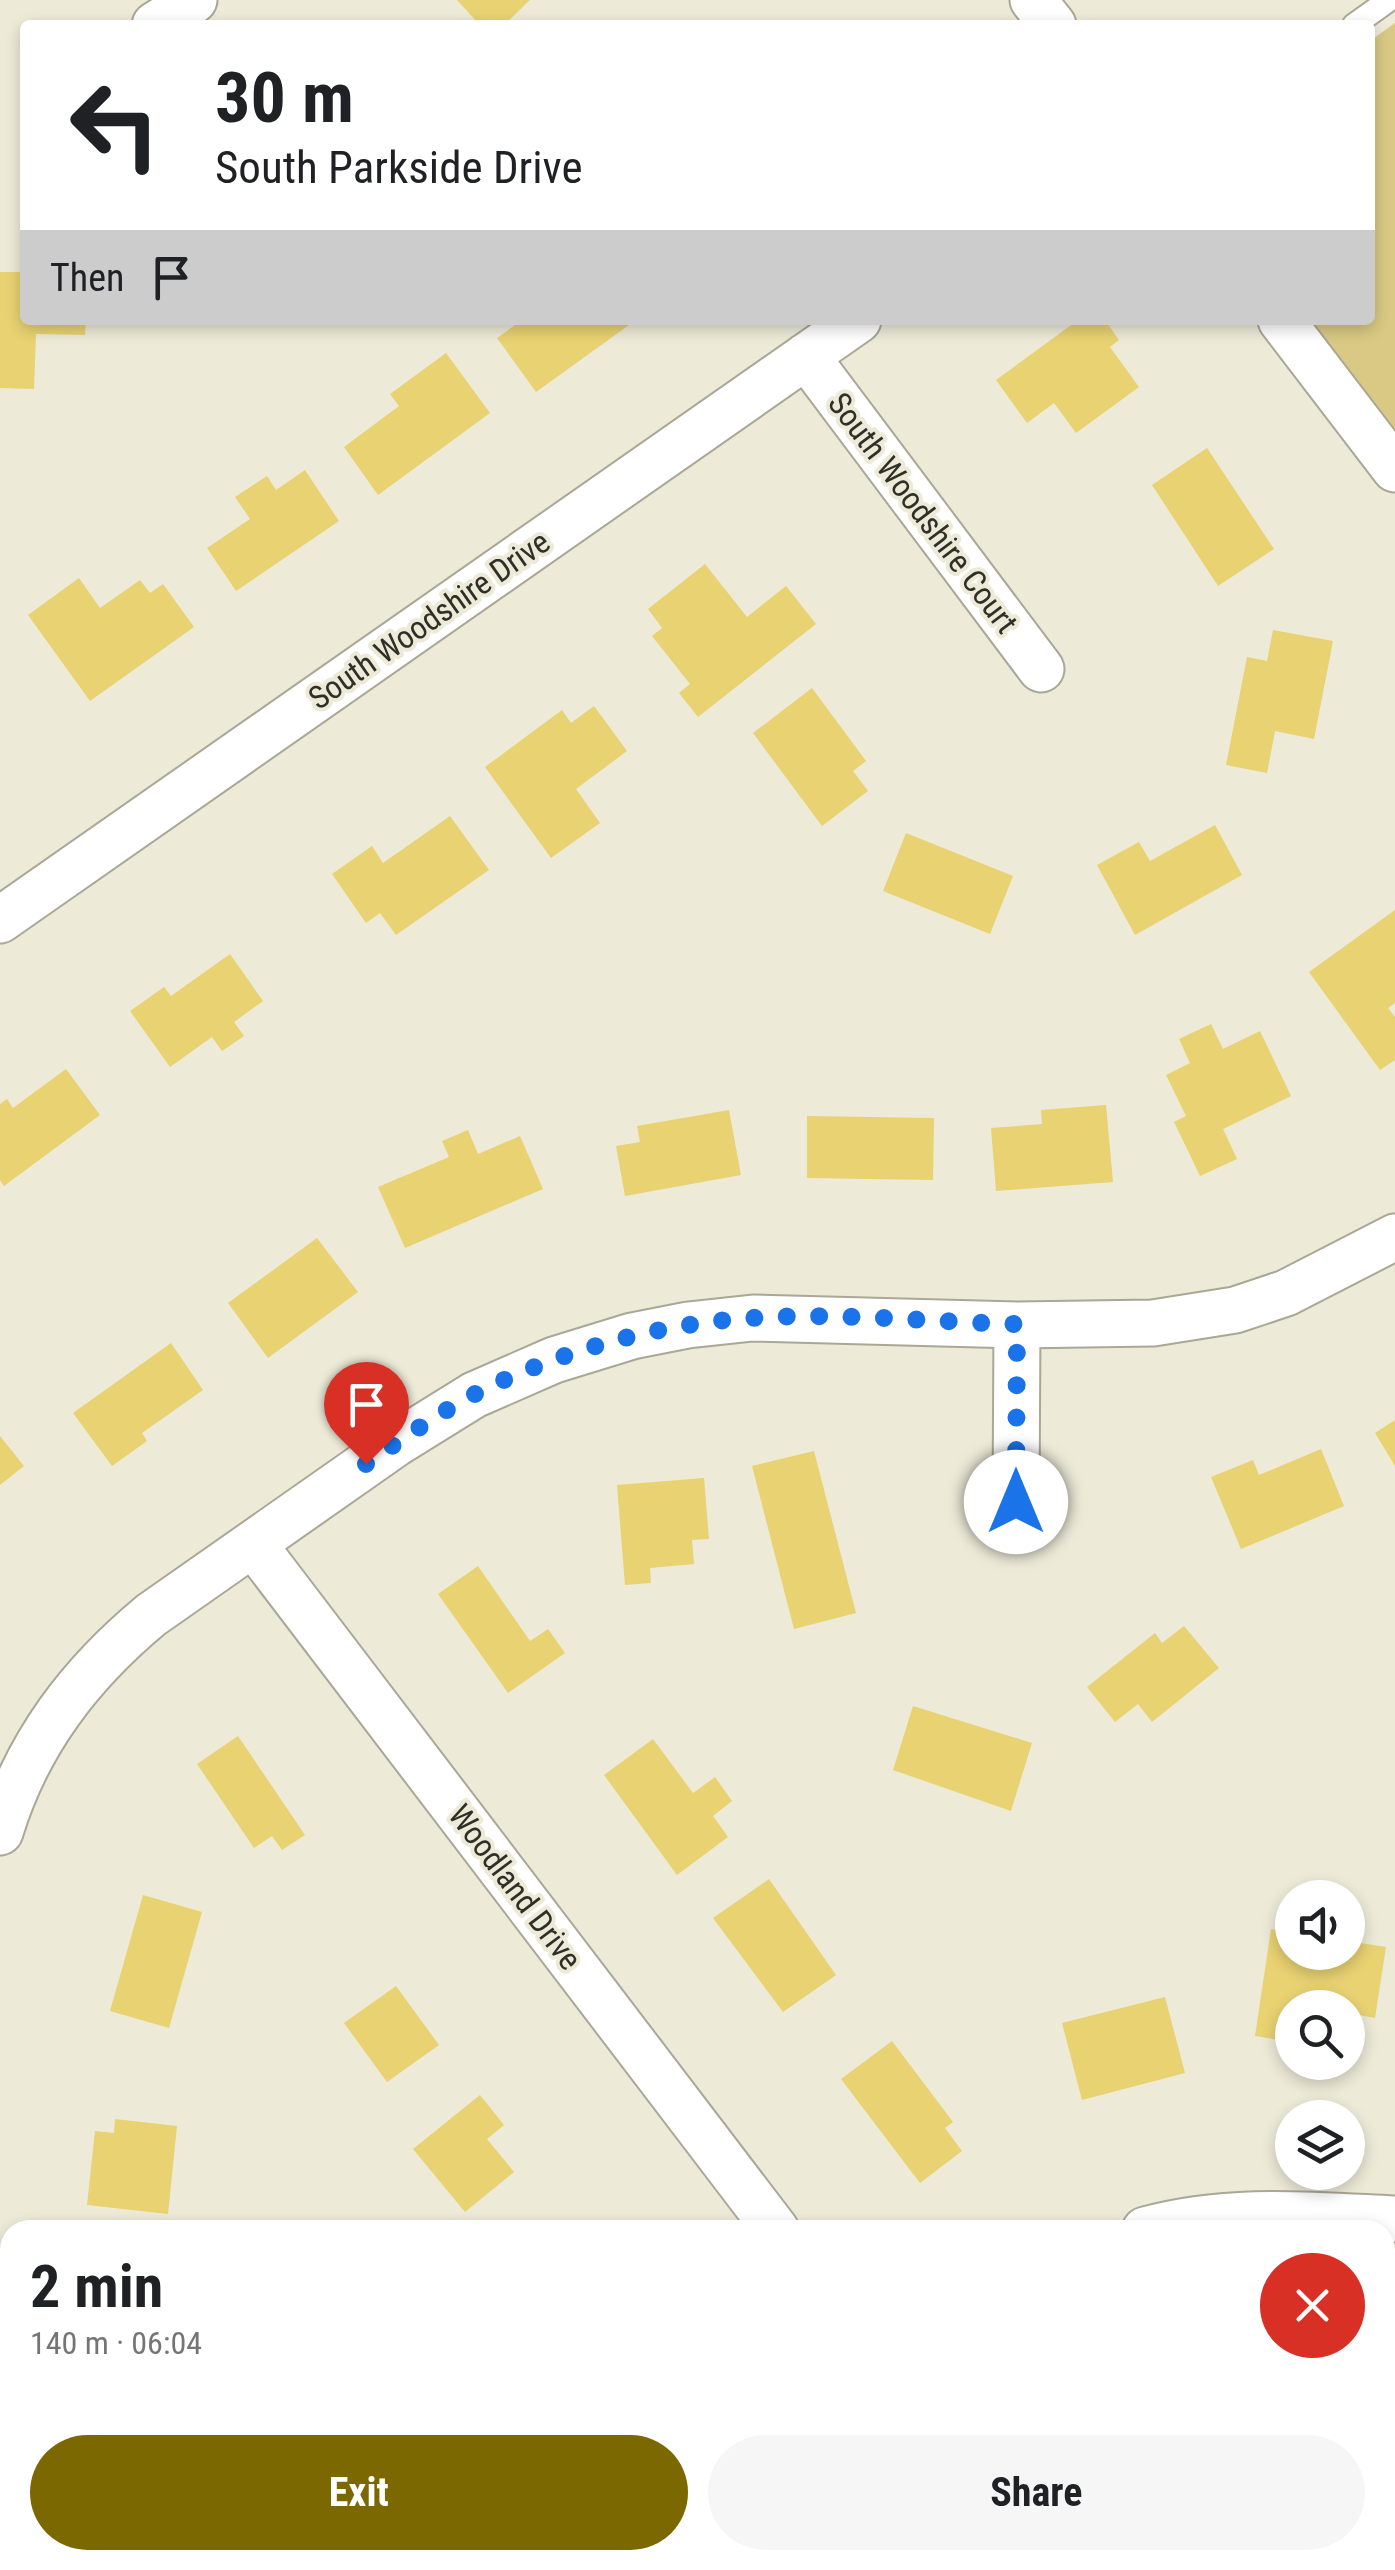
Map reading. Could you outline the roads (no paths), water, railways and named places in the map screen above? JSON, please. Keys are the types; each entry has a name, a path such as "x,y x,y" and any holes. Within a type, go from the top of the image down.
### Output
{"street":[{"path":"163,20 194,0"},
{"path":"1033,0 1049,20"},
{"name":"South Woodshire Drive","path":"0,920 851,325"},
{"path":"1285,325 1395,469"},
{"name":"South Woodshire Court","path":"806,356 1041,669"},
{"path":"0,1832 28,1761 69,1696 114,1646 151,1615 395,1444 474,1394 554,1360 632,1336 688,1325 754,1318 1153,1323 1235,1310 1286,1293 1395,1236"},
{"path":"1016,1502 1017,1324"},
{"name":"Woodland Drive","path":"254,1545 768,2220"},
{"path":"1186,2220 1257,2214 1395,2219"}],"lane":[{"path":"1361,20 1390,0"}]}
